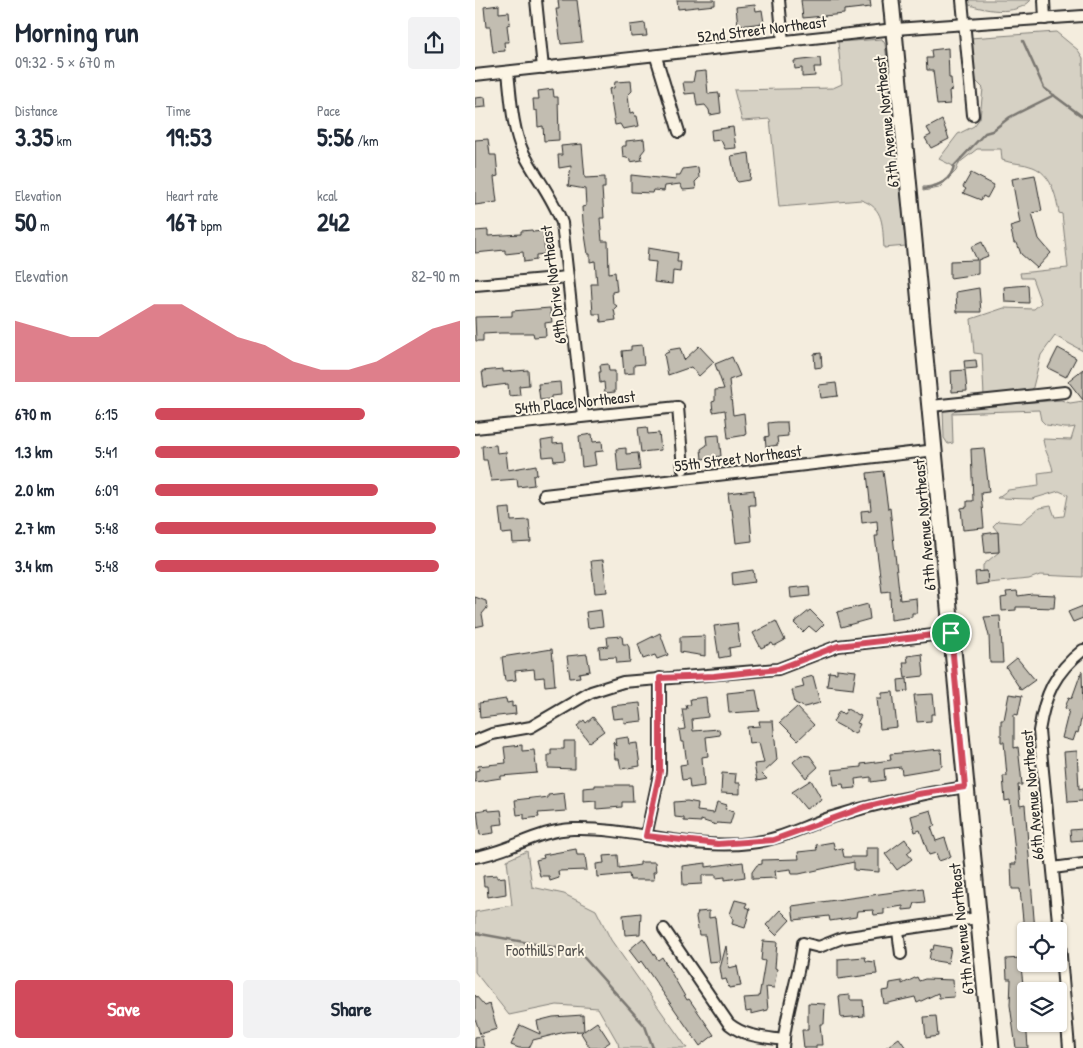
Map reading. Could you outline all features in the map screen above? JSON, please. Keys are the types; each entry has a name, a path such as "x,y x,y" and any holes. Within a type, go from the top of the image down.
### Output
{"street":[{"path":"536,0 543,68"},
{"path":"779,0 783,42"},
{"name":"67th Avenue Northeast","path":"891,0 931,406 977,918 991,1048"},
{"path":"962,0 973,115"},
{"path":"1043,0 1045,18"},
{"name":"52nd Street Northeast","path":"475,76 895,29 1083,16"},
{"path":"656,57 679,132"},
{"name":"69th Drive Northeast","path":"508,72 513,115 522,150 557,208 562,222 583,416"},
{"path":"475,285 568,277"},
{"path":"931,406 1065,392"},
{"name":"54th Place Northeast","path":"475,428 678,407 683,469"},
{"name":"55th Street Northeast","path":"544,496 935,450"},
{"path":"475,741 484,736 526,728 542,722 591,692 623,682 660,678 714,676 778,669 838,646 951,633"},
{"name":"66th Avenue Northeast","path":"1058,922 1039,730 1045,699 1053,681 1067,663 1083,650"},
{"path":"646,836 660,771 660,678"},
{"path":"475,858 492,855 545,834 571,829 599,830 718,844 765,841 865,807 918,794 965,787"},
{"path":"1053,868 1083,864"},
{"path":"664,929 729,1024 737,1031 783,1044 787,1013 801,963 803,943 819,947 842,938 977,918"},
{"path":"898,931 901,954"},
{"name":"66th Avenue Northeast","path":"1062,972 1069,1048"}],"green space":[{"path":"964,0 1031,0 1017,9 989,10 971,6 964,3"},
{"path":"1056,32 1078,50 1083,58 1083,351 1055,336 1041,355 1032,391 984,396 982,354 974,353 971,319 1004,308 1034,309 1041,303 1032,278 1021,278 1020,273 1068,268 1062,214 1059,213 1052,186 1044,175 1039,170 1029,166 1002,160 1001,149 977,149 959,163 956,171 939,188 923,191 923,187 938,184 946,179 953,166 939,159 958,134 974,126 980,118 983,88 976,81 970,38"},
{"path":"882,39 885,44 889,76 906,246 884,248 881,219 869,203 861,200 779,207 770,119 742,121 734,90 833,88 842,84 838,42"},
{"path":"1061,400 1070,403 1083,401 1083,577 1040,575 1029,579 988,583 987,571 983,571 983,565 999,552 998,532 993,526 998,521 1021,523 1039,508 1051,506 1055,517 1064,516 1068,495 1059,491 1032,499 997,498 1008,490 1039,486 1038,473 1053,471 1043,439 1071,440 1075,427 1064,428 1046,425 1041,420 1039,410 952,413 953,443 948,444 944,438 943,409"},
{"name":"Foothills Park","path":"527,851 532,887 564,894 596,910 611,940 687,1048 619,1048 598,1008 557,1005 509,1015 475,972 475,912 512,905 507,860"}],"building":[{"path":"558,0 577,0 582,42 561,44 556,9 559,9"},
{"path":"677,0 715,0 715,5 678,9"},
{"path":"801,0 870,0 871,7 844,10 844,14 803,18"},
{"path":"499,5 499,13 509,12 510,24 507,25 509,42 504,42 505,51 493,52 490,27 486,27 484,7"},
{"path":"755,5 756,11 762,10 764,23 738,26 736,7"},
{"path":"645,23 647,36 631,37 630,25"},
{"path":"948,48 949,78 951,78 952,90 949,91 950,104 937,105 933,70 927,70 926,58 932,58 931,50"},
{"path":"820,58 821,67 814,67 815,76 802,77 802,68 795,69 794,61"},
{"path":"706,71 708,94 719,93 721,113 710,115 705,105 697,106 695,93 685,94 683,82 693,82 695,72"},
{"path":"631,81 632,91 628,95 630,113 634,112 635,116 637,116 639,126 623,129 620,124 615,125 609,89 614,88 615,82"},
{"path":"553,89 554,97 558,97 559,140 544,141 543,126 538,127 537,110 534,111 533,99 539,99 538,91"},
{"path":"485,97 486,107 475,108 475,98"},
{"path":"942,120 949,139 931,148 925,138 931,135 927,128"},
{"path":"733,127 736,148 725,149 721,140 712,141 711,130"},
{"path":"488,139 490,155 496,155 498,176 494,177 497,202 475,205 475,140"},
{"path":"644,139 645,149 641,154 642,160 630,162 630,159 623,157 622,146 626,146 626,141"},
{"path":"582,144 585,178 605,177 605,188 602,188 604,218 600,218 602,241 608,241 609,273 615,272 617,291 612,292 613,303 617,306 614,309 616,320 601,322 600,314 593,314 591,284 597,284 595,261 590,262 583,222 582,207 586,206 585,189 568,186 571,166 559,168 558,155 562,155 561,146"},
{"path":"749,153 750,180 738,182 731,156"},
{"path":"698,167 699,178 695,182 696,189 683,190 680,184 665,186 664,191 653,190 652,193 631,192 631,175 676,180 676,175 680,175 683,169"},
{"path":"971,173 994,185 987,198 983,196 981,200 963,193 966,189 963,187"},
{"path":"1035,175 1042,211 1032,213 1039,239 1051,253 1037,268 1021,254 1017,243 1014,243 1010,226 1020,223 1012,179"},
{"path":"488,230 488,236 521,234 521,231 532,230 533,232 543,231 545,254 536,255 536,260 524,262 523,252 505,254 505,250 475,253 475,231"},
{"path":"982,242 988,256 978,260 978,274 950,278 950,261 977,260 971,247"},
{"path":"648,248 678,253 677,262 681,262 680,272 673,271 672,284 654,282 656,262 647,261"},
{"path":"1028,285 1029,303 1005,302 1004,287"},
{"path":"979,288 981,312 957,312 956,292"},
{"path":"550,308 552,322 545,323 546,336 534,337 533,333 483,334 483,341 476,341 475,317 512,316 512,311"},
{"path":"642,345 644,364 634,365 634,373 624,374 622,351 631,350 631,346"},
{"path":"699,346 714,362 699,376 691,367 668,375 664,354 669,352 668,350 680,348 684,360"},
{"path":"1058,348 1076,358 1066,377 1048,368"},
{"path":"821,353 822,367 815,368 814,354"},
{"path":"732,357 740,376 729,380 733,415 744,413 746,435 728,438 725,410 713,412 712,402 715,401 715,390 724,389 715,364"},
{"path":"976,360 977,368 965,369 964,361"},
{"path":"608,364 609,371 615,371 615,392 605,393 604,382 600,383 599,372 601,372 600,365"},
{"path":"503,369 503,372 528,370 529,385 519,386 520,395 509,396 508,384 484,387 482,371"},
{"path":"1083,369 1083,400 1068,381"},
{"path":"965,370 967,391 952,392 951,371"},
{"path":"560,382 561,395 551,396 551,399 540,400 538,384"},
{"path":"836,383 838,396 821,398 819,385"},
{"path":"787,422 788,436 777,437 778,445 766,447 765,437 769,436 768,423"},
{"path":"647,427 648,434 659,433 661,450 641,452 638,428"},
{"path":"592,434 593,442 602,441 603,451 594,452 596,465 582,467 579,436"},
{"path":"719,435 721,456 702,459 701,449 707,445 706,436"},
{"path":"553,439 553,444 563,443 565,460 554,461 553,456 543,457 541,441"},
{"path":"496,445 497,453 506,452 508,470 536,465 537,475 533,476 534,485 518,487 517,479 491,481 487,460 483,460 482,446"},
{"path":"626,448 626,454 638,453 640,470 618,472 616,449"},
{"path":"984,448 989,492 981,493 984,528 963,530 961,508 967,507 967,501 973,501 971,449"},
{"path":"883,471 888,509 890,508 900,600 916,598 917,613 912,613 912,617 891,620 890,591 882,592 875,536 878,536 877,521 862,523 861,511 871,510 867,473"},
{"path":"754,490 755,505 749,505 752,541 736,543 728,493"},
{"path":"510,508 511,521 529,520 531,542 513,543 512,533 502,534 499,509"},
{"path":"998,532 999,552 985,553 983,534"},
{"path":"603,560 607,592 595,593 591,561"},
{"path":"753,570 755,582 733,585 732,573"},
{"path":"987,571 988,583 976,585 975,572"},
{"path":"809,586 810,596 791,598 790,588"},
{"path":"1017,591 1018,596 1032,594 1055,595 1054,608 1016,607 1016,610 1002,611 1001,598 1007,597 1006,592"},
{"path":"475,597 486,601 487,608 482,614 484,625 475,627"},
{"path":"868,604 870,619 841,627 837,612"},
{"path":"1083,606 1083,618 1073,622 1068,612"},
{"path":"601,610 603,626 588,628 586,612"},
{"path":"810,610 824,624 816,632 809,626 803,632 794,623"},
{"path":"1000,616 1003,663 990,663 989,636 984,617"},
{"path":"776,621 785,640 774,646 772,643 761,648 753,633"},
{"path":"737,623 740,646 729,648 730,656 719,658 714,626"},
{"path":"660,633 668,655 657,659 655,655 643,659 638,644"},
{"path":"622,636 623,644 627,644 629,647 630,662 617,663 616,657 600,658 599,647 608,646 607,637"},
{"path":"705,636 705,656 680,652 680,637"},
{"path":"552,649 555,685 545,686 544,677 535,678 534,669 515,671 516,680 505,681 502,657"},
{"path":"587,654 590,671 579,673 580,677 570,678 567,656"},
{"path":"922,654 924,676 905,678 903,662 908,662 907,656"},
{"path":"1017,658 1035,680 1021,690 1006,667"},
{"path":"837,669 856,671 853,689 827,686 829,672 837,673"},
{"path":"1082,670 1083,711 1078,733 1076,732 1073,741 1062,738 1069,710 1065,708 1069,697 1072,698"},
{"path":"813,676 820,703 804,707 795,703 792,690 804,687 802,679"},
{"path":"907,679 908,691 899,692 898,680"},
{"path":"756,690 760,711 729,713 727,693"},
{"path":"893,692 897,727 880,729 877,698 882,698 882,693"},
{"path":"933,694 935,714 931,714 931,721 917,722 914,695"},
{"path":"1009,694 1022,696 1018,715 1014,714 1014,748 1018,747 1021,774 1022,785 1018,785 1020,806 1025,805 1034,922 1023,922 1020,889 1012,889 1011,864 1016,864 1010,800 1005,801 1003,776 1007,776 1004,742 1001,742 1001,720 1004,720"},
{"path":"706,697 708,717 692,719 693,731 719,729 720,735 706,737 708,756 702,757 704,786 690,788 689,779 682,780 680,765 687,764 684,742 681,742 679,730 685,729 682,709 687,709 686,705 691,705 690,699"},
{"path":"506,699 507,703 512,702 512,707 515,706 516,714 480,718 479,703"},
{"path":"640,703 642,721 624,723 623,718 613,719 611,706"},
{"path":"797,707 814,725 798,740 780,722"},
{"path":"847,709 861,716 857,723 860,724 855,734 833,722 839,711 844,714"},
{"path":"593,717 604,731 589,742 577,726 584,720 586,723"},
{"path":"759,721 773,721 777,760 762,774 767,779 757,781 754,764 764,763 759,743 749,744 747,727 760,726"},
{"path":"628,737 629,744 637,743 640,766 621,769 619,759 615,759 613,742 616,746 615,739"},
{"path":"564,741 575,741 575,769 548,768 548,755 551,755 551,749 564,749"},
{"path":"522,745 522,751 534,750 537,773 501,776 501,778 475,782 475,771 479,770 478,766 506,763 504,747"},
{"path":"941,749 942,766 938,768 902,774 901,767 884,769 885,780 871,782 871,777 855,779 856,788 844,789 843,784 834,785 832,770 861,767 861,764 891,760 890,754"},
{"path":"1077,751 1079,789 1083,788 1083,801 1068,802 1064,752"},
{"path":"801,755 810,756 818,767 806,778 793,762"},
{"path":"722,773 736,774 735,783 740,783 740,794 721,793"},
{"path":"811,780 822,800 806,809 792,792"},
{"path":"595,785 632,785 633,802 622,802 622,807 596,809 596,801 583,802 583,788 595,787"},
{"path":"564,793 566,811 538,813 539,817 524,819 524,814 517,815 515,800 548,798 548,795"},
{"path":"687,801 698,803 697,811 714,813 717,802 727,805 725,809 734,811 730,824 717,823 716,825 701,820 701,822 684,821 684,818 675,817 674,802"},
{"path":"488,809 489,811 501,810 503,824 493,825 494,833 480,835 477,811"},
{"path":"931,810 935,826 931,827 936,841 945,838 951,857 939,861 936,853 929,855 920,830 915,832 911,816"},
{"path":"1083,829 1083,840 1071,841 1070,830"},
{"path":"905,839 912,849 907,853 912,859 897,870 885,854"},
{"path":"833,842 835,850 842,848 844,857 866,857 866,848 879,848 879,872 854,870 854,862 799,874 792,874 791,869 775,871 776,878 752,879 752,872 757,865 762,864 762,860 799,859 798,852 817,850 816,845"},
{"path":"576,849 577,855 585,855 587,870 558,871 559,878 550,881 549,876 540,876 536,860 544,858 543,855"},
{"path":"618,855 619,868 640,865 640,862 655,862 656,872 653,872 654,880 630,880 629,874 597,877 596,864 604,863 603,856"},
{"path":"743,862 745,877 725,880 725,877 716,878 716,875 702,875 702,884 683,885 682,866 706,863 706,867"},
{"path":"497,875 497,878 505,877 506,894 488,897 487,886 484,886 483,876"},
{"path":"923,888 925,902 915,903 913,909 903,910 903,906 884,909 884,914 874,915 873,910 857,911 856,917 830,921 829,916 794,920 792,906"},
{"path":"735,900 747,903 745,907 750,909 745,928 732,924 733,919 730,914"},
{"path":"780,910 790,920 776,935 766,925"},
{"path":"709,911 709,918 715,917 720,961 709,962 705,935 699,935 696,917 698,912"},
{"path":"641,913 640,934 625,935 623,915"},
{"path":"643,938 658,960 662,957 687,1000 689,999 714,1035 700,1046 641,961 639,963 629,950"},
{"path":"763,941 777,942 775,968 777,969 774,988 766,987 768,1010 751,1014 751,1011 746,1012 744,998 759,997 765,961 761,960"},
{"path":"934,945 951,948 948,963 929,960 931,949 933,950"},
{"path":"726,946 729,968 737,966 741,986 729,988 726,979 722,980 720,968"},
{"path":"865,957 866,961 875,962 877,974 838,979 838,959"},
{"path":"1017,958 1017,972 1022,972 1023,982 1017,982 1017,1032 1027,1032 1028,1048 1016,1048 1010,1005 1011,979 1007,979 1006,959"},
{"path":"917,977 919,981 925,979 953,980 954,997 939,998 938,993 917,1003 915,997 884,1004 882,991 889,990 890,983 902,981 902,984"},
{"path":"475,995 485,1006 490,1004 497,1029 480,1034 475,1018"},
{"path":"850,995 850,1000 863,1000 864,1016 841,1018 839,996"},
{"path":"808,1003 825,1004 824,1024 820,1024 822,1045 816,1045 816,1048 804,1048 802,1030 808,1030"},
{"path":"583,1015 584,1031 597,1022 610,1042 601,1048 590,1048 581,1033 583,1031 565,1032 533,1040 529,1048 519,1048 511,1045 520,1025 540,1034 537,1021 553,1017"},
{"path":"936,1016 938,1036 926,1038 924,1017"},
{"path":"482,1036 484,1048 475,1048 475,1037"},
{"path":"899,1038 906,1048 885,1048"}],"waterway":[{"path":"1023,41 1044,88 1083,117"},
{"path":"924,189 947,179 954,166 985,133 992,131 1010,117 1054,95"},
{"path":"475,933 579,952 645,1026 653,1048"}],"route":[{"path":"951,633 965,787 918,794 865,807 826,819 773,840 747,844 680,841 646,836 660,771 660,678 714,676 778,669 838,646 871,640 951,633"}]}
